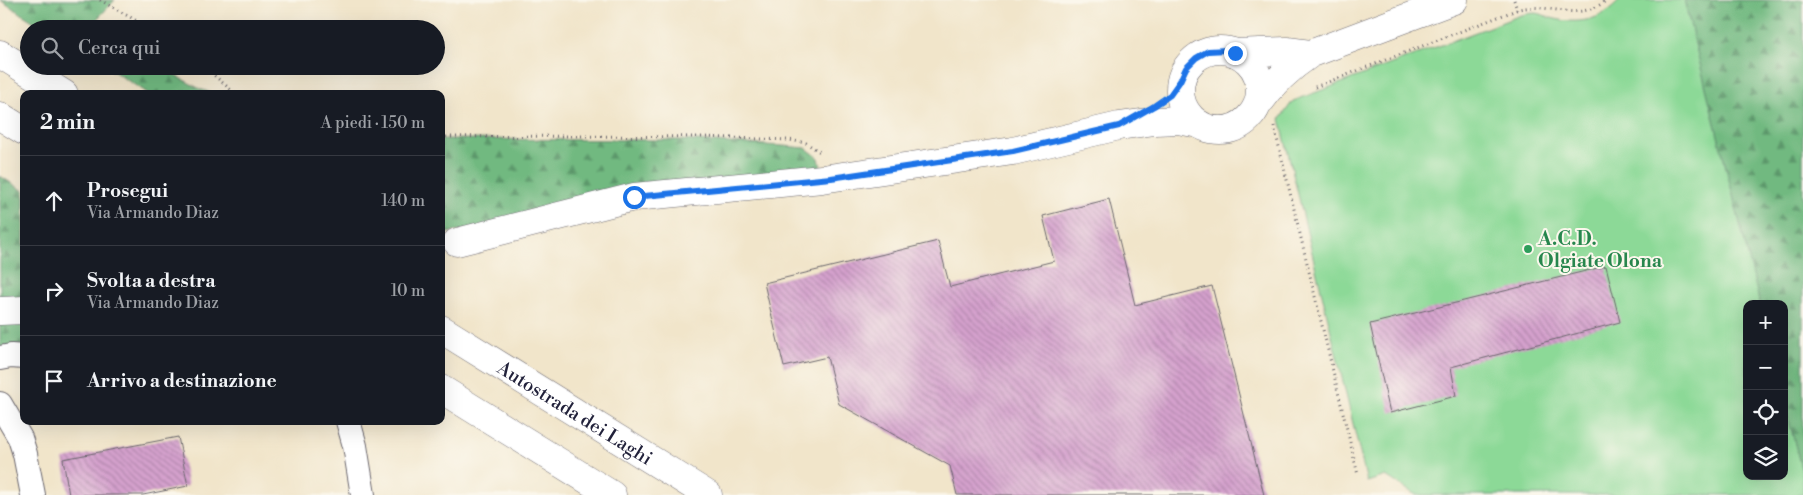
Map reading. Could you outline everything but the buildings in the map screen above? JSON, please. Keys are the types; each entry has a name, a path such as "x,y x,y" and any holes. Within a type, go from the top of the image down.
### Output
{"main road":[{"path":"1266,112 1272,84 1292,66 1310,54 1454,0"},
{"path":"1119,126 1170,95 1186,68 1196,58 1208,51 1227,50 1251,63 1258,76 1266,112"},
{"path":"1235,53 1287,51 1310,54"},
{"path":"0,54 20,66"},
{"path":"34,75 58,90"},
{"path":"1180,81 1181,102 1188,114 1199,124"},
{"path":"457,242 634,197 831,178 1013,151 1119,126 1178,120 1199,124 1212,129 1227,130 1240,125 1251,116 1266,112"},
{"path":"0,116 20,128"},
{"path":"0,311 20,310"},
{"name":"Autostrada dei Laghi","path":"445,331 708,495"},
{"path":"445,391 612,495"}],"street":[{"path":"0,358 20,357"},
{"path":"0,404 20,438 33,495"},
{"path":"349,425 355,446 363,495"}],"path":[{"path":"100,0 135,20"},
{"path":"1514,0 1516,10"},
{"path":"1310,54 1312,88 1516,10 1537,7 1575,13 1592,9 1607,0"},
{"path":"214,75 231,90"},
{"path":"1266,112 1358,475"},
{"path":"445,137 604,136 789,140 806,143 818,149 827,160 831,178"}],"green space":[{"path":"0,0 115,0 98,20 31,20"},
{"name":"A.C.D. Olgiate Olona","path":"1620,0 1684,0 1759,300 1743,300 1743,480 1788,480 1788,417 1803,476 1803,495 1416,495 1386,476 1367,482 1280,119 1293,101 1521,15 1538,13 1561,20 1580,21 1597,17"},
{"path":"1684,0 1803,0 1803,476 1788,417 1788,300 1759,300"},
{"path":"119,75 175,75 203,90 143,90"},
{"path":"445,139 680,140 806,148 819,158 822,172 445,233"},
{"path":"0,176 20,188 20,364 0,361"}],"place":[{"name":"A.C.D. Olgiate Olona","path":"1528,249"}],"route":[{"path":"634,197 831,178 1013,151 1119,126 1170,95 1186,68 1196,58 1208,51 1227,50 1235,53"}]}
